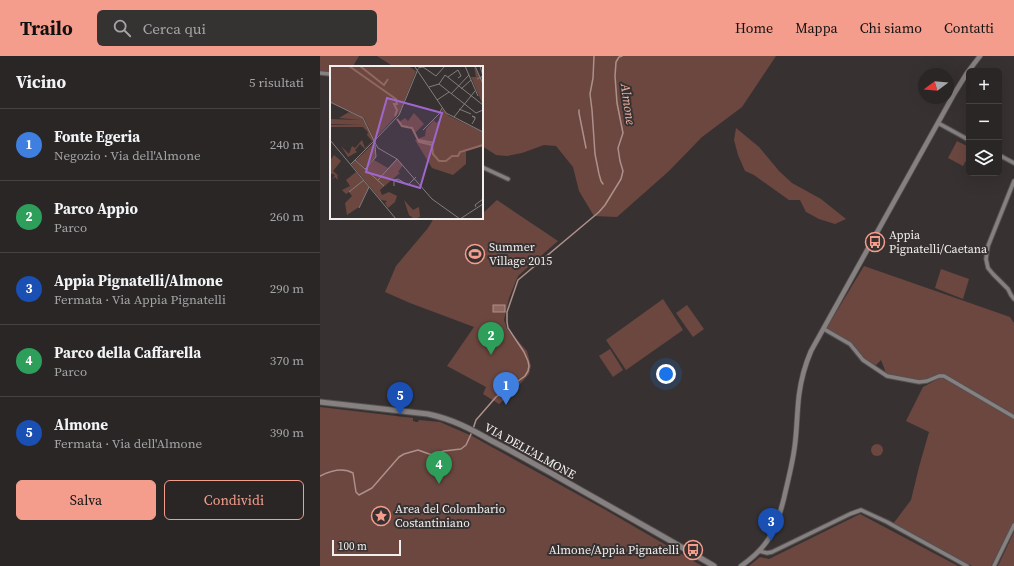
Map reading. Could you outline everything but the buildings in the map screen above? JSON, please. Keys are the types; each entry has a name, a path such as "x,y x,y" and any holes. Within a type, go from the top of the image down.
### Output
{"main road":[{"name":"VIA DELL'ALMONE","path":"320,402 428,414 452,420 476,432 714,566"}],"street":[{"path":"741,566 759,551 772,533 779,517 788,484 795,444 802,376 809,356 959,85 980,56"},
{"path":"320,73 330,74"},
{"path":"938,123 966,138"},
{"path":"1002,157 1014,163"},
{"path":"483,167 508,179"},
{"path":"1014,181 988,246 986,259 988,268 1008,289 1014,299"},
{"path":"824,329 850,344 861,358 885,375 893,378 919,382 944,376 1014,417"},
{"path":"759,551 767,553 772,552 861,510 887,522 967,566"},
{"path":"994,566 1014,525"}],"shaded area":[{"path":"320,56 359,56 353,66 330,66 330,72 320,71"},
{"path":"377,56 776,56 742,107 702,137 669,171 617,217 594,216 579,191 573,167 556,146 544,145 522,153 507,156 496,155 483,147 483,66 392,66"},
{"path":"736,128 759,147 779,171 792,183 821,199 846,219 835,224 819,219 806,212 800,200 789,200 754,175 745,171 738,155 734,140"},
{"path":"957,141 966,146 966,160 963,166 948,158"},
{"name":"Summer Village 2015","path":"497,200 558,241 518,276 509,298 504,320 507,329 527,351 531,366 529,374 513,392 499,404 483,394 486,387 447,366 474,327 385,292 396,266 428,228 433,219 483,219 483,213"},
{"path":"864,266 1010,317 1014,323 1014,522 991,566 972,566 893,524 911,500 929,432 906,421 923,387 942,377 914,381 887,376 881,360 875,366 860,356 854,345 826,329"},
{"path":"941,269 969,279 963,299 935,288"},
{"path":"663,299 683,330 626,370 606,340"},
{"path":"493,305 505,305 505,312 493,312"},
{"path":"687,305 704,329 693,337 676,313"},
{"path":"610,349 623,370 613,377 599,356"},
{"path":"320,407 413,418 413,421 416,422 419,420 440,422 472,436 604,509 702,566 320,566"},
{"path":"877,444 881,446 883,450 881,454 877,456 873,454 871,450 873,446"},
{"path":"860,514 958,566 749,566 760,557 769,559"},
{"path":"1014,532 1014,566 998,566"}],"waterway":[{"path":"594,56 593,78 590,94 595,154 599,174 603,184"},
{"name":"Almone","path":"473,429 476,420 496,397 525,376 528,371 528,361 524,352 508,328 507,322 507,312 518,280 599,212 621,179 623,171 618,148 623,133 617,103 615,76 616,62 619,57 622,56"},
{"path":"579,110 586,148"},
{"name":"Almone","path":"320,476 336,470 349,471 353,473 356,492 359,495 372,488 399,457 404,454 418,450 432,455 444,451 461,449 466,445 472,432"}],"place":[{"name":"Appia Pignatelli/Caetana","path":"875,242"},
{"name":"Summer Village 2015","path":"475,254"},
{"name":"Parco Appio","path":"491,355"},
{"name":"Fonte Egeria","path":"506,405"},
{"name":"Almone","path":"400,415"},
{"name":"Parco della Caffarella","path":"439,484"},
{"name":"Area del Colombario Costantiniano","path":"381,516"},
{"name":"Appia Pignatelli/Almone","path":"771,541"},
{"name":"Almone/Appia Pignatelli","path":"693,550"}]}
